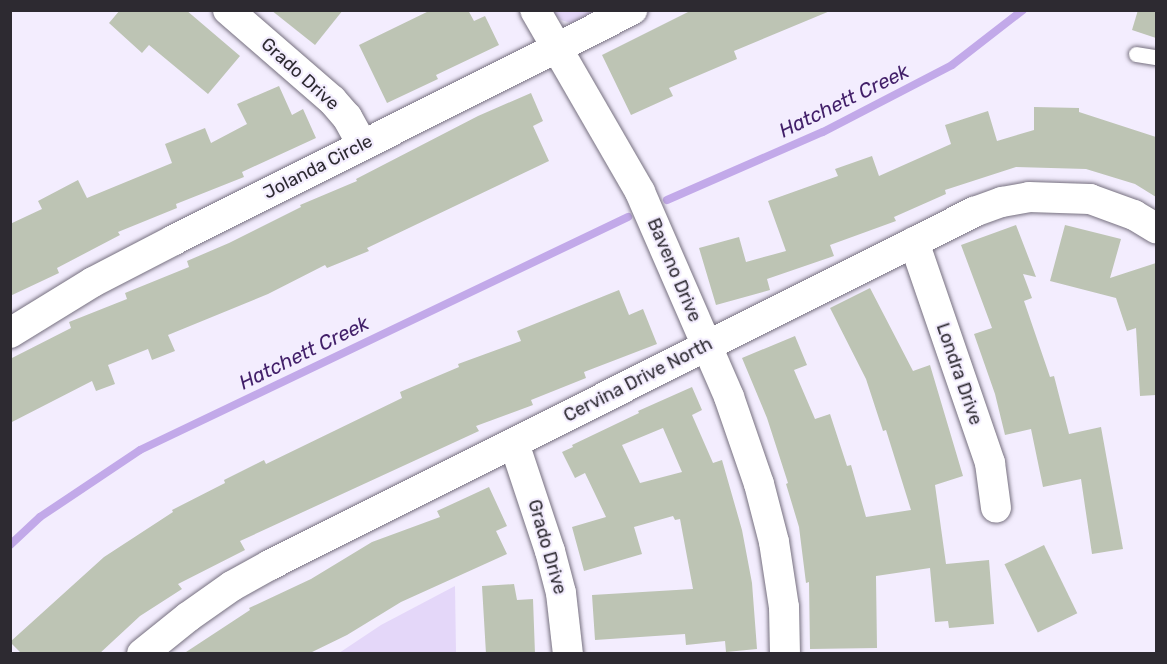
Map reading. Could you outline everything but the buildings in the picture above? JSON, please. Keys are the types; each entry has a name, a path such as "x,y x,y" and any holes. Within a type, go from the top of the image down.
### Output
{"street":[{"name":"Grado Drive","path":"228,10 332,100 347,117 362,144"},
{"name":"Baveno Drive","path":"535,10 640,192 729,397 759,484 774,543 782,596 785,654"},
{"name":"Jolanda Circle","path":"10,333 93,282 362,144 632,10"},
{"name":"Cervina Drive North","path":"142,654 232,586 706,345 974,212 1002,202 1029,197 1090,199 1134,214 1156,228"},
{"name":"Londra Drive","path":"914,242 990,463 996,508"},
{"name":"Grado Drive","path":"514,443 558,583 568,654"}],"lane":[{"path":"1136,54 1156,57"}],"shaded area":[{"path":"551,11 602,11 571,23 561,20"},
{"path":"455,586 456,653 339,653 381,625"}],"waterway":[{"name":"Hatchett Creek","path":"667,200 823,132 952,65 1023,10"},
{"name":"Hatchett Creek","path":"10,545 40,517 140,450 628,217"}]}
